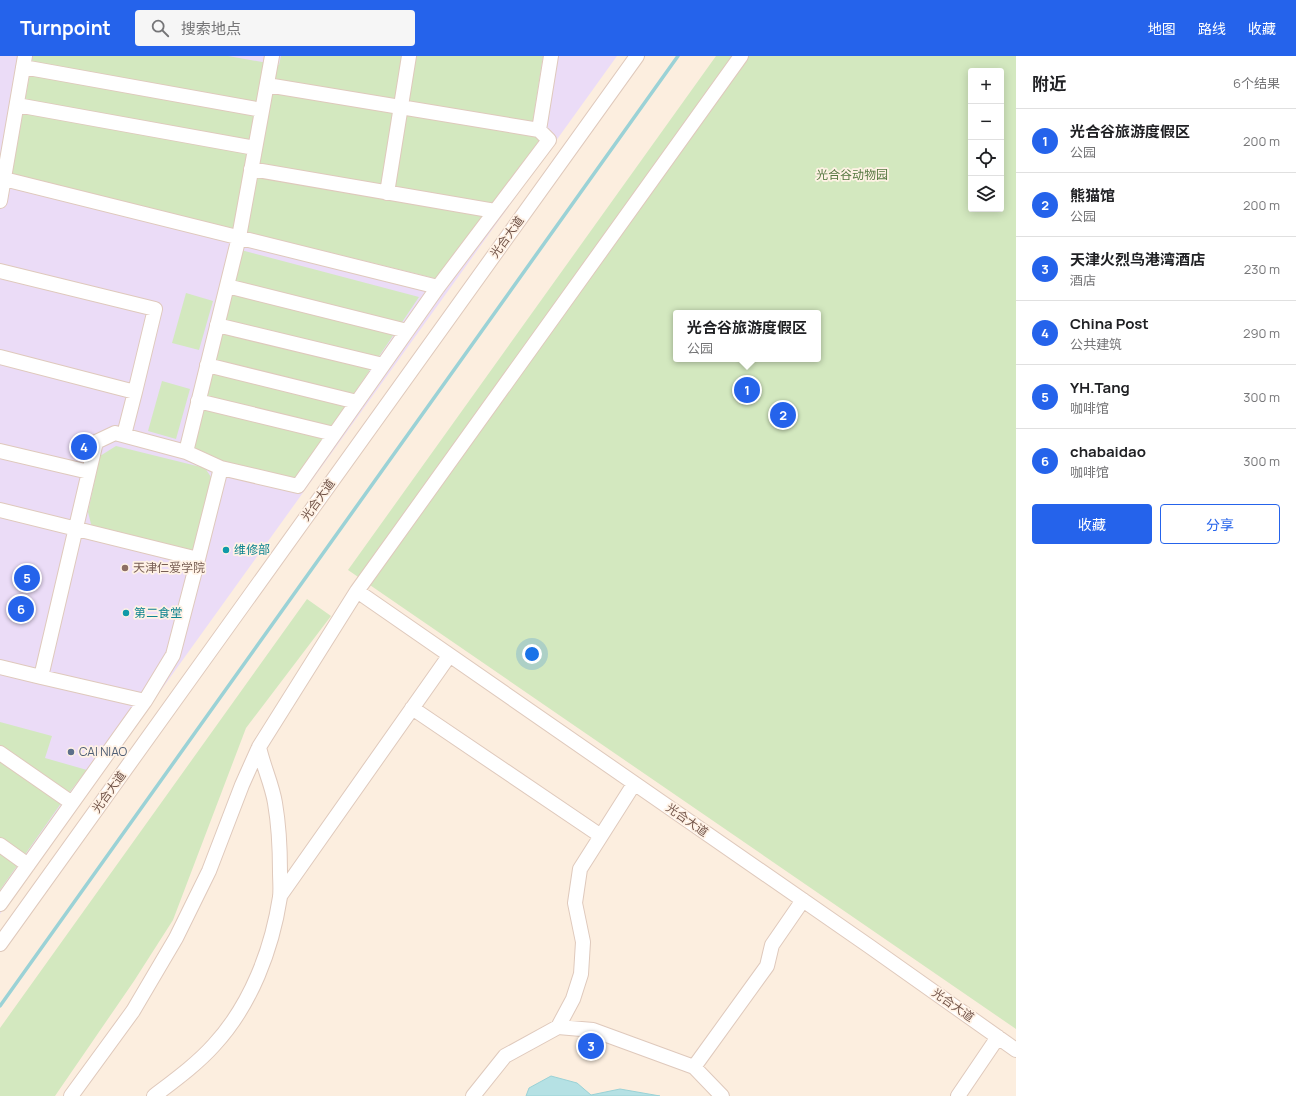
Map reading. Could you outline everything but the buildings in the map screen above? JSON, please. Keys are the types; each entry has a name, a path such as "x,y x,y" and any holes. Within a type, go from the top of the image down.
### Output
{"street":[{"path":"387,192 409,56"},
{"path":"539,130 550,56"},
{"name":"光合大道","path":"0,944 637,56"},
{"path":"71,1096 133,1011 176,938 209,871 242,785 259,748 357,591 741,56"},
{"path":"186,452 239,237 262,110 268,57"},
{"path":"0,201 2,178 24,62 262,110"},
{"path":"41,677 96,442 115,433 186,452 221,468 298,486 438,286 549,140 539,130 266,85"},
{"path":"17,105 255,148"},
{"path":"251,169 495,211"},
{"path":"2,178 438,286"},
{"path":"0,271 155,308 124,435"},
{"path":"227,286 407,331"},
{"path":"217,325 383,365"},
{"path":"0,357 135,392"},
{"path":"207,366 357,402"},
{"path":"198,401 334,434"},
{"path":"0,451 89,472"},
{"path":"0,904 145,701 173,655 221,468"},
{"path":"0,510 198,559"},
{"name":"光合大道","path":"357,591 803,900 1016,1050"},
{"path":"280,896 449,656"},
{"path":"0,667 145,701"},
{"path":"412,708 601,836"},
{"path":"154,1096 187,1071 214,1045 232,1022 258,975 271,934 280,896 278,824 275,801 259,748"},
{"path":"0,753 72,802"},
{"path":"473,1096 505,1056 558,1027 573,999 581,974 583,942 575,903 580,869 634,784"},
{"path":"0,845 28,865"},
{"path":"694,1067 767,966 772,946 803,900"},
{"path":"558,1027 593,1030 694,1067 722,1096"},
{"path":"958,1096 998,1037"}],"shaded area":[{"name":"天津仁爱学院","path":"0,56 617,56 0,914"}],"green space":[{"path":"33,56 228,56 279,65 281,56 543,56 531,132 541,138 438,279 12,174"},
{"name":"光合谷动物园","path":"716,56 1016,56 1016,1029 348,570"},
{"path":"241,250 419,297 295,481 222,465 193,447"},
{"path":"186,293 213,301 199,350 172,343"},
{"path":"162,381 190,389 176,439 148,431"},
{"path":"116,446 205,468 211,477 194,552 92,528 88,512 100,456"},
{"path":"307,599 331,616 246,728 173,920 134,981 55,1096 0,1096 0,1028"},
{"path":"0,722 52,736 45,758 87,770 68,794 0,748"},
{"path":"0,759 62,802 0,890"}],"water":[{"path":"551,1076 577,1083 591,1095 620,1089 660,1096 526,1096 529,1088"}],"waterway":[{"path":"0,1006 678,56"}],"place":[{"name":"光合谷旅游度假区","path":"747,390"},
{"name":"熊猫馆","path":"783,415"},
{"name":"China Post","path":"84,447"},
{"name":"维修部","path":"226,550"},
{"name":"天津仁爱学院","path":"125,568"},
{"name":"YH.Tang","path":"27,578"},
{"name":"chabaidao","path":"21,609"},
{"name":"第二食堂","path":"126,613"},
{"name":"CAI NIAO","path":"71,752"},
{"name":"天津火烈鸟港湾酒店","path":"591,1046"}]}
